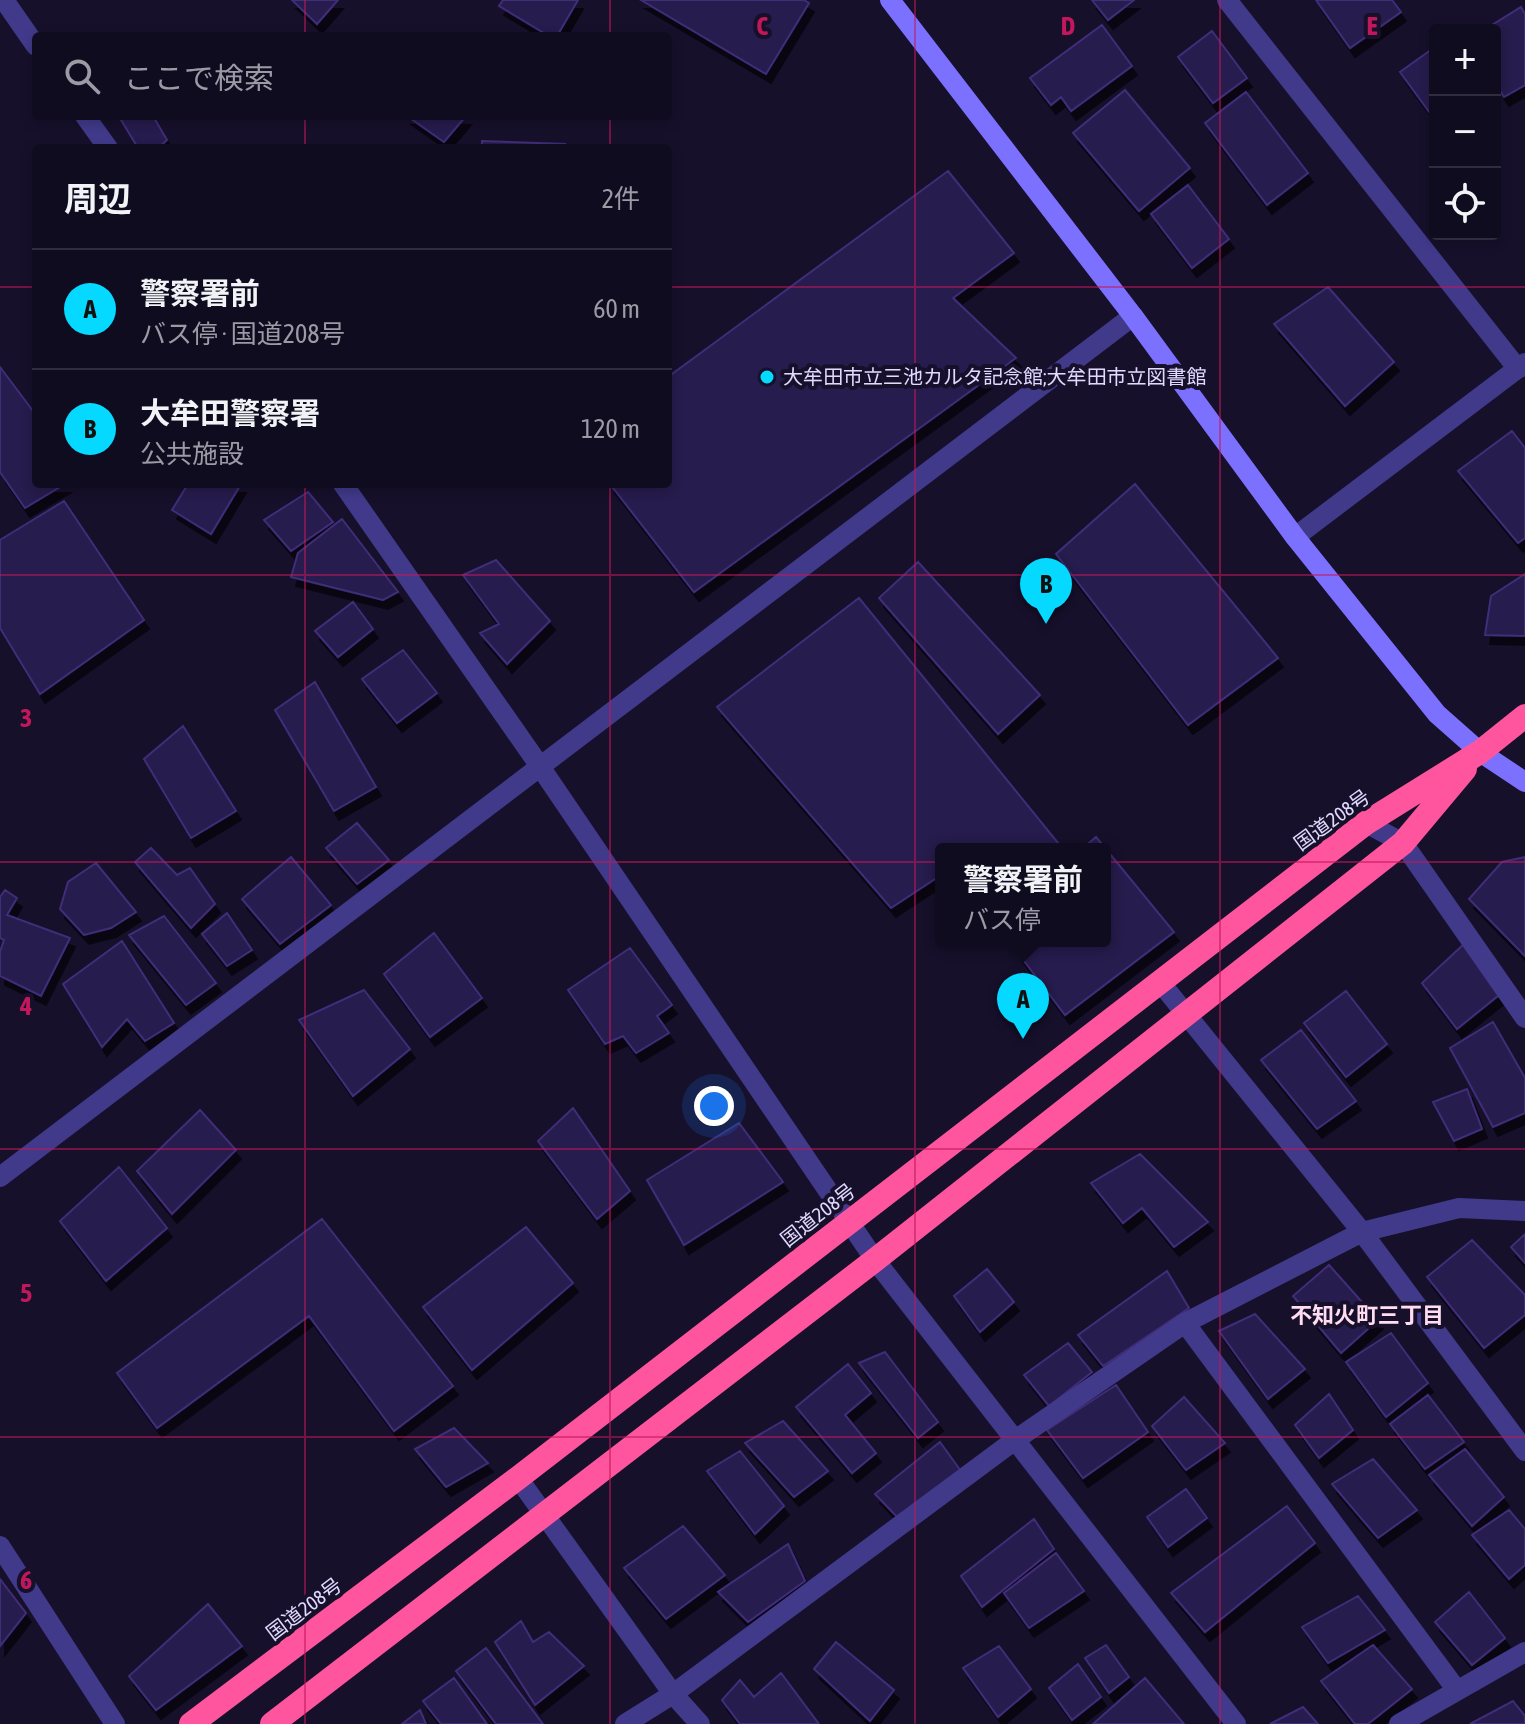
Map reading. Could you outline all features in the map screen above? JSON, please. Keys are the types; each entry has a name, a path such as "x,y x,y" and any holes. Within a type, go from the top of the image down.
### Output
{"highway":[{"name":"国道208号","path":"191,1724 518,1478 1366,823 1480,752 1525,716"},
{"name":"国道208号","path":"272,1724 875,1260 1403,843 1480,752"}],"street":[{"path":"4,0 32,40"},
{"path":"890,0 1133,316 1295,537 1437,714 1480,752 1525,782"},
{"path":"1227,0 1521,366 1295,537"},
{"path":"88,120 105,144"},
{"path":"0,1177 1133,316"},
{"path":"346,488 539,765 875,1260 1236,1724"},
{"path":"1366,823 1403,843 1525,1018"},
{"path":"1160,982 1189,1014 1362,1232 1525,1451"},
{"path":"625,1724 673,1694 1015,1440 1185,1323 1362,1232 1459,1208 1525,1211"},
{"path":"1185,1323 1456,1689"},
{"path":"518,1478 673,1694 700,1724"},
{"path":"0,1546 115,1724"},
{"path":"1399,1724 1525,1652"}],"building":[{"path":"292,0 338,0 317,24"},
{"path":"503,0 578,0 559,32 542,32 499,6"},
{"path":"641,0 804,0 809,3 766,74"},
{"path":"1092,0 1134,0 1108,20"},
{"path":"1316,0 1392,0 1401,12 1350,48"},
{"path":"1521,7 1525,14 1525,85 1504,97 1501,92 1501,24 1494,24"},
{"path":"1102,25 1132,66 1071,111 1061,97 1051,105 1030,78"},
{"path":"1212,31 1247,78 1213,103 1178,57"},
{"path":"1429,51 1429,112 1400,72"},
{"path":"1125,90 1190,168 1139,211 1073,133"},
{"path":"1246,92 1308,173 1267,205 1205,123"},
{"path":"121,120 155,120 167,140 162,144 136,144"},
{"path":"413,120 463,120 444,142"},
{"path":"482,141 565,144 482,144"},
{"path":"948,171 1014,253 953,298 1016,358 694,592 613,488 672,488 672,374"},
{"path":"1188,185 1229,239 1192,268 1151,214"},
{"path":"1328,287 1394,362 1345,406 1274,324"},
{"path":"0,367 32,410 32,488 58,488 25,508 0,472"},
{"path":"1512,431 1525,448 1525,538 1518,543 1458,471"},
{"path":"1135,484 1278,658 1188,725 1056,554"},
{"path":"186,488 239,488 211,534 172,510"},
{"path":"308,492 333,522 291,551 264,520"},
{"path":"64,501 144,620 40,694 0,628 0,540"},
{"path":"342,519 398,592 383,600 291,577 298,553"},
{"path":"496,560 550,621 507,664 480,633 499,624 463,575"},
{"path":"918,562 1040,695 998,734 879,598"},
{"path":"1525,574 1525,636 1485,635 1491,596"},
{"path":"859,598 1058,843 935,843 935,879 891,908 717,707"},
{"path":"353,602 373,629 338,657 315,631"},
{"path":"403,650 437,693 397,723 362,679"},
{"path":"315,682 376,787 334,811 275,710"},
{"path":"183,726 236,811 191,838 144,759"},
{"path":"357,823 389,860 357,884 326,848"},
{"path":"151,848 177,875 190,868 215,904 191,928 135,862"},
{"path":"1111,855 1174,932 1065,1015 1014,947 1111,947"},
{"path":"291,857 331,905 280,944 242,899"},
{"path":"1525,857 1525,956 1469,899 1502,862"},
{"path":"96,863 136,912 111,928 84,935 60,909 68,882"},
{"path":"5,890 17,898 7,915 70,938 41,996 0,976 0,952 4,940 0,938 0,897"},
{"path":"227,913 252,950 227,966 202,934"},
{"path":"164,916 216,983 186,1005 129,935"},
{"path":"434,933 482,998 430,1037 384,974"},
{"path":"122,941 174,1023 145,1041 127,1019 102,1047 63,984"},
{"path":"1464,944 1504,991 1457,1029 1422,983"},
{"path":"630,948 672,1005 657,1016 669,1033 636,1053 623,1036 605,1044 568,990"},
{"path":"364,990 410,1049 353,1096 299,1020"},
{"path":"1346,991 1387,1044 1346,1077 1304,1023"},
{"path":"1493,1022 1525,1078 1525,1113 1493,1127 1450,1048"},
{"path":"1301,1030 1356,1101 1317,1129 1261,1060"},
{"path":"1467,1089 1482,1129 1454,1141 1433,1102"},
{"path":"573,1108 630,1191 597,1219 538,1141"},
{"path":"200,1110 236,1150 172,1214 137,1171"},
{"path":"739,1123 783,1182 684,1245 647,1180"},
{"path":"1140,1154 1208,1222 1174,1247 1142,1208 1123,1223 1091,1183"},
{"path":"119,1167 167,1228 106,1281 60,1221"},
{"path":"322,1219 453,1386 394,1431 309,1316 157,1428 117,1373"},
{"path":"526,1227 573,1283 472,1370 423,1307"},
{"path":"1525,1234 1525,1263 1511,1247"},
{"path":"1472,1240 1525,1295 1525,1315 1484,1348 1427,1277"},
{"path":"1329,1265 1378,1320 1341,1353 1293,1296"},
{"path":"987,1269 1014,1302 980,1332 954,1296"},
{"path":"1167,1271 1189,1308 1103,1366 1078,1335"},
{"path":"1255,1314 1305,1369 1268,1399 1219,1331"},
{"path":"1391,1333 1428,1383 1386,1417 1346,1362"},
{"path":"1068,1343 1092,1372 1049,1406 1024,1375"},
{"path":"885,1352 938,1422 918,1438 859,1363"},
{"path":"848,1364 871,1393 845,1415 876,1453 852,1473 796,1407"},
{"path":"1116,1385 1148,1432 1083,1478 1047,1430"},
{"path":"1329,1394 1353,1430 1319,1458 1295,1425"},
{"path":"1428,1395 1464,1442 1425,1469 1390,1424"},
{"path":"1184,1397 1225,1443 1186,1470 1152,1426"},
{"path":"783,1421 828,1471 794,1497 745,1443"},
{"path":"454,1428 488,1463 446,1487 415,1449"},
{"path":"940,1442 963,1474 901,1521 875,1494"},
{"path":"1465,1449 1504,1497 1472,1526 1429,1475"},
{"path":"740,1451 784,1506 755,1534 707,1471"},
{"path":"1373,1459 1417,1510 1378,1538 1332,1484"},
{"path":"1186,1489 1207,1518 1168,1547 1147,1517"},
{"path":"1287,1506 1315,1543 1205,1632 1171,1593"},
{"path":"1509,1510 1525,1529 1525,1565 1509,1579 1472,1535"},
{"path":"1034,1519 1054,1549 982,1607 961,1576"},
{"path":"683,1526 725,1575 666,1619 624,1568"},
{"path":"788,1544 805,1581 748,1622 718,1592"},
{"path":"1056,1553 1084,1591 1029,1628 1004,1593"},
{"path":"0,1579 26,1613 0,1646"},
{"path":"1469,1592 1505,1638 1472,1665 1435,1622"},
{"path":"1358,1596 1385,1630 1328,1663 1302,1627"},
{"path":"208,1604 242,1646 156,1710 129,1676"},
{"path":"521,1621 533,1642 549,1632 584,1666 535,1705 495,1642"},
{"path":"836,1642 894,1690 870,1721 814,1669"},
{"path":"1106,1645 1129,1677 1109,1693 1085,1658"},
{"path":"1373,1645 1412,1689 1368,1724 1355,1724 1321,1681"},
{"path":"999,1646 1031,1689 998,1717 963,1668"},
{"path":"486,1648 543,1724 496,1724 456,1671"},
{"path":"1078,1664 1101,1697 1072,1720 1049,1688"},
{"path":"781,1673 819,1724 740,1724 722,1700 740,1680 754,1697"},
{"path":"454,1678 487,1724 441,1724 423,1701"},
{"path":"1145,1678 1184,1724 1093,1724"},
{"path":"1513,1701 1525,1716 1525,1724 1470,1724"},
{"path":"1303,1707 1318,1724 1270,1724"},
{"path":"420,1710 426,1724 402,1724"}],"place":[{"name":"大牟田市立三池カルタ記念館;大牟田市立図書館","path":"767,377"},
{"name":"大牟田警察署","path":"1046,624"},
{"name":"警察署前","path":"1023,1039"}],"district":[{"name":"不知火町三丁目","path":"1367,1315"}]}
